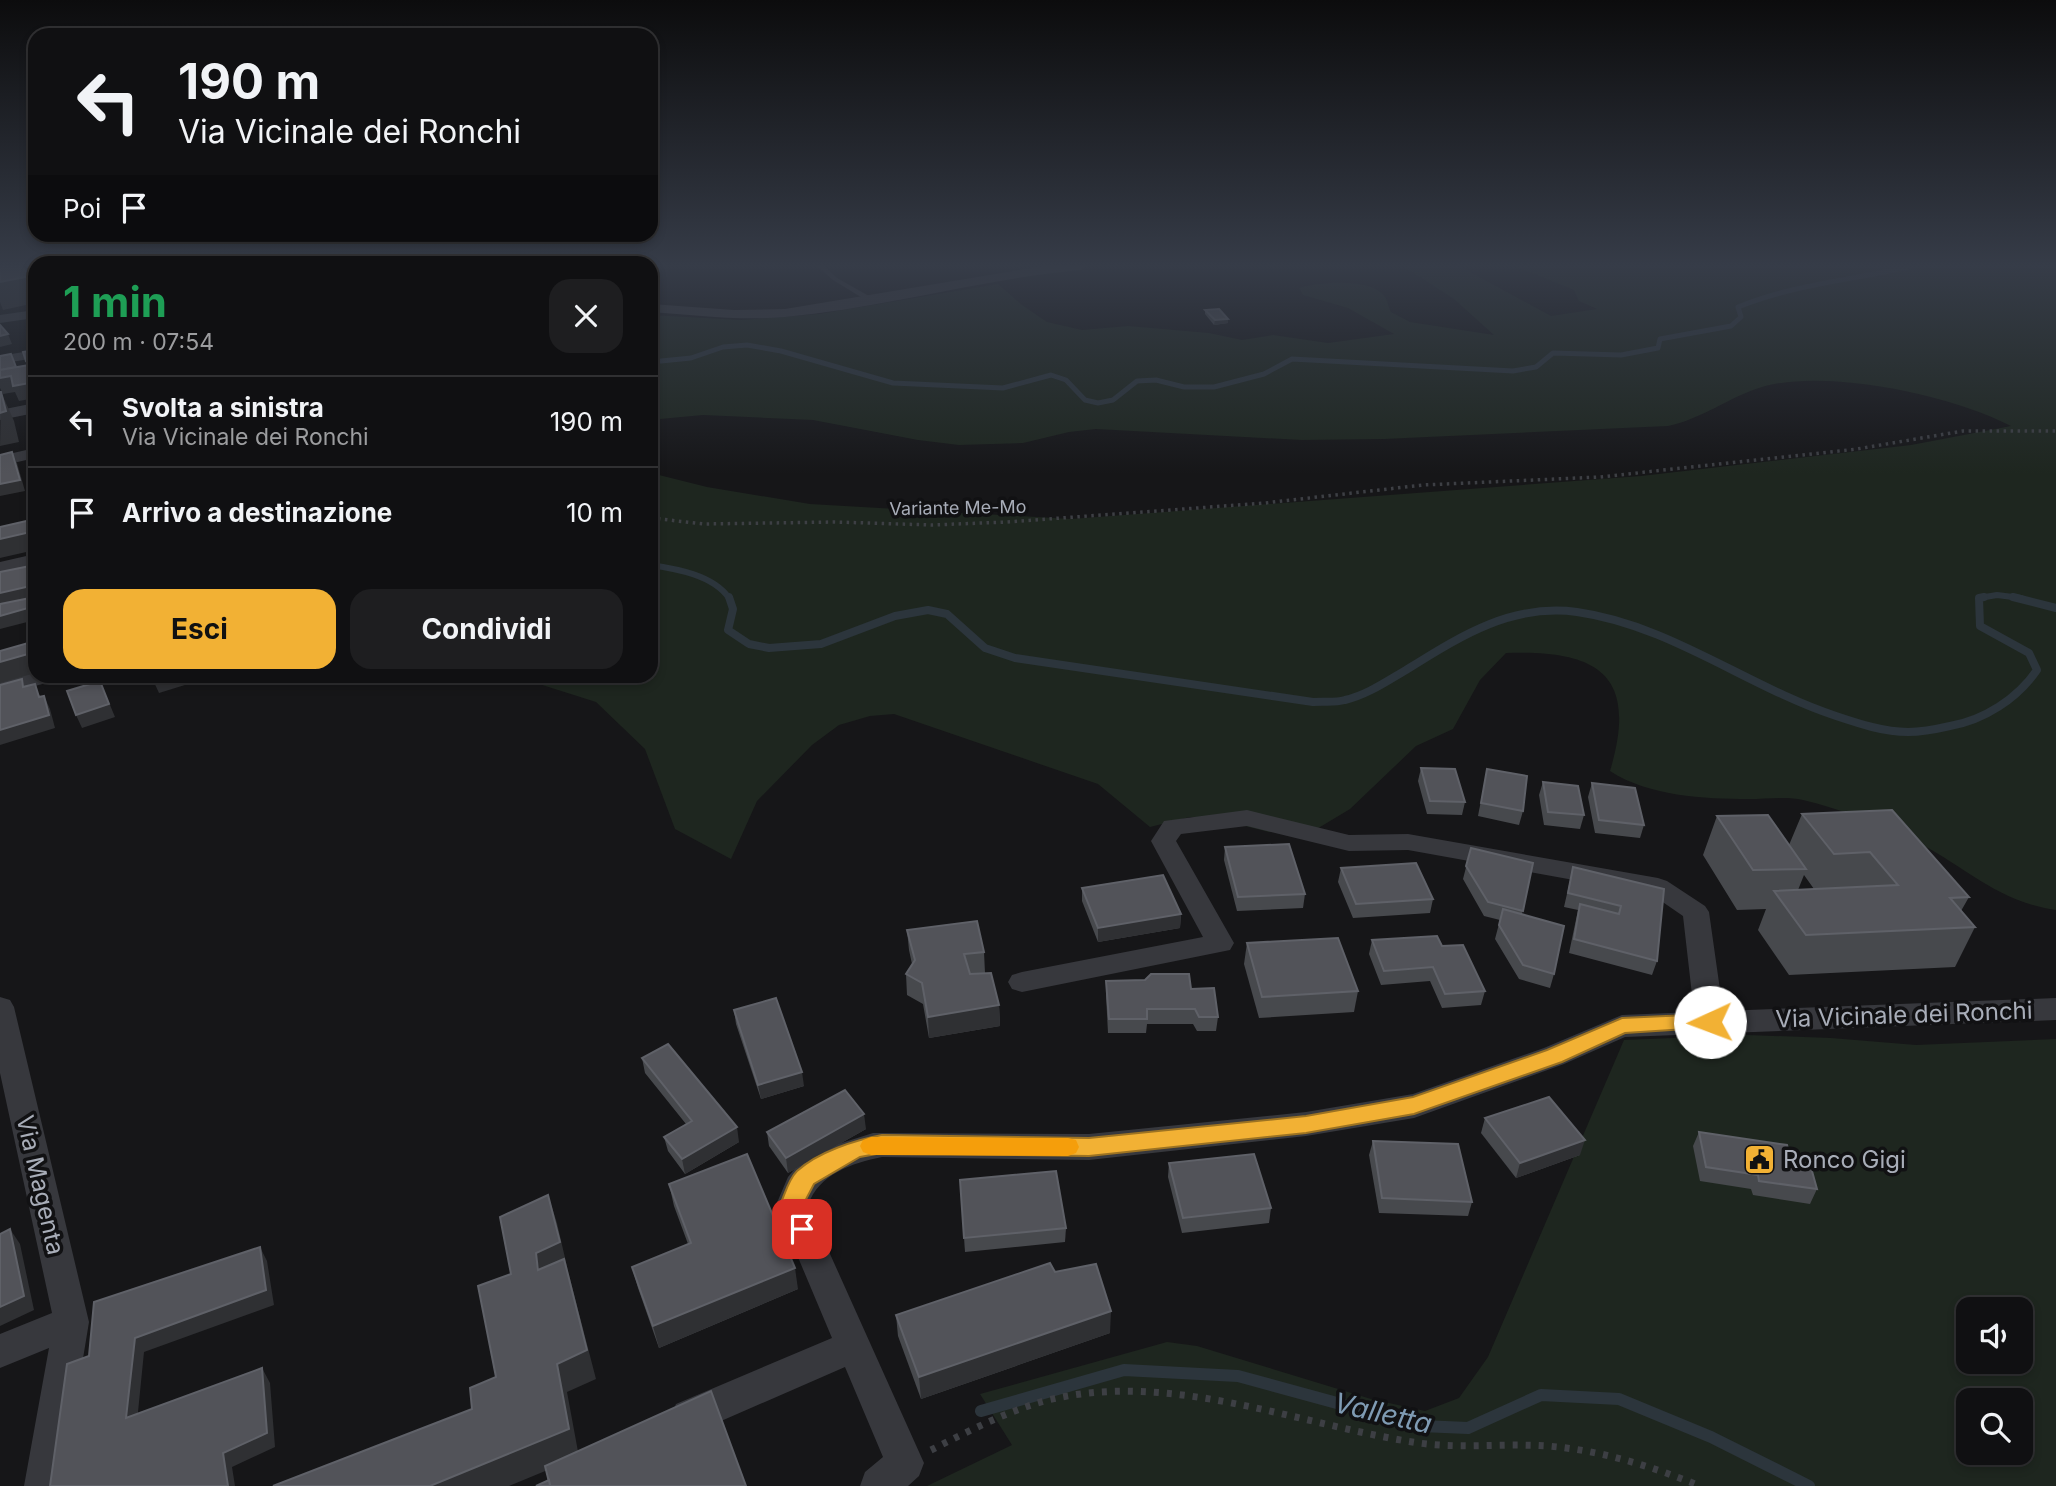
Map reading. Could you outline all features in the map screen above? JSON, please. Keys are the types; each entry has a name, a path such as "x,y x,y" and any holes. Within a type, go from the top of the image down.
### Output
{"street":[{"path":"0,360 28,355"},
{"path":"0,415 28,409"},
{"path":"0,461 28,455"},
{"path":"0,568 28,562"},
{"path":"0,689 28,681"},
{"path":"1022,982 1220,943 1163,841 1173,827 1247,818 1349,843 1408,842 1658,887 1696,912 1710,1022"},
{"name":"Via Magenta","path":"0,1007 71,1322 43,1486"},
{"name":"Via Vicinale dei Ronchi","path":"892,1474 855,1345 792,1205 799,1186 806,1177 855,1149 882,1144 1089,1147 1306,1124 1414,1106 1554,1056 1622,1026 2056,1009"},
{"path":"0,1351 71,1322"},
{"path":"665,1429 855,1345"}],"path":[{"name":"Variante Me-Mo","path":"658,519 704,524 835,522 932,525 1007,522 1265,503 1423,485 1600,477 1788,458 1963,431 2056,431"},
{"path":"892,1474 987,1422 1063,1397 1129,1391 1197,1399 1423,1443 1562,1447 1630,1461 1700,1486"}],"shaded area":[{"path":"658,335 1220,335 1242,340 1275,335 1328,343 1384,335 2056,335 2056,910 2035,906 1998,891 1913,840 1873,822 1831,808 1790,798 1695,797 1659,791 1625,779 1610,771 1618,738 1619,711 1614,690 1603,674 1587,663 1565,657 1538,653 1506,653 1480,680 1453,729 1416,746 1350,809 1315,830 1269,832 1221,820 1190,817 1150,827 1098,784 894,714 870,716 839,725 812,745 757,801 731,859 675,829 645,749 596,702 536,683 658,683 658,475 707,487 810,504 1071,519 1641,476 1911,445 2011,426 1956,404 1923,395 1853,383 1820,381 1789,382 1762,387 1668,426 1384,439 1302,440 1096,429 1069,432 1023,443 959,445 813,420 703,415 658,421"},
{"path":"1747,1035 1916,1045 2056,1039 2056,1486 927,1486 1012,1445 980,1394 1167,1342 1197,1346 1371,1399 1425,1411 1459,1398 1488,1357 1624,1040"}],"building":[{"path":"28,351 28,361 26,361 23,352"},
{"path":"11,354 16,367 0,370 0,356"},
{"path":"28,365 28,383 13,386 11,376 0,378 0,370"},
{"path":"0,392 6,411 0,413"},
{"path":"12,452 20,480 0,484 0,455"},
{"path":"28,521 28,533 0,539 0,527"},
{"path":"28,566 28,587 0,593 0,572"},
{"path":"28,598 28,608 0,616 0,604"},
{"path":"28,643 28,654 0,662 0,651"},
{"path":"22,679 23,687 35,684 39,697 44,696 49,715 0,730 0,685"},
{"path":"101,683 109,704 76,715 67,691"},
{"path":"1421,768 1455,769 1465,802 1430,801"},
{"path":"1487,769 1527,776 1523,811 1481,803"},
{"path":"1543,782 1578,786 1584,815 1548,812"},
{"path":"1592,783 1635,788 1644,825 1599,820"},
{"path":"1892,810 1969,897 1950,898 1975,927 1806,935 1774,891 1898,885 1870,852 1834,854 1802,814"},
{"path":"1768,815 1806,869 1753,870 1717,816"},
{"path":"1289,844 1305,894 1238,897 1225,847"},
{"path":"1471,848 1533,863 1523,911 1488,902 1466,866"},
{"path":"1416,863 1433,899 1356,904 1341,868"},
{"path":"1573,867 1664,889 1657,961 1574,939 1580,904 1619,914 1621,906 1568,893"},
{"path":"1163,875 1181,914 1098,928 1082,888"},
{"path":"1503,909 1564,926 1554,974 1523,965 1499,925"},
{"path":"977,921 984,952 964,954 970,974 991,973 999,1005 928,1017 922,983 906,974 915,960 907,930"},
{"path":"1437,936 1442,946 1463,945 1485,991 1445,994 1433,967 1384,971 1372,940"},
{"path":"1338,938 1358,991 1262,997 1247,943"},
{"path":"1151,974 1189,974 1191,989 1214,988 1218,1017 1199,1017 1195,1009 1147,1009 1147,1019 1109,1019 1106,981 1145,980"},
{"path":"776,998 802,1072 758,1085 734,1010"},
{"path":"668,1044 737,1127 682,1159 664,1137 692,1121 642,1058"},
{"path":"845,1090 864,1114 786,1158 767,1132"},
{"path":"1549,1097 1585,1140 1520,1163 1485,1118"},
{"path":"1699,1132 1787,1145 1791,1161 1810,1164 1817,1189 1759,1181 1758,1175 1706,1167"},
{"path":"1373,1141 1458,1144 1472,1202 1382,1198"},
{"path":"747,1154 795,1268 653,1326 632,1267 691,1243 669,1184"},
{"path":"1254,1154 1271,1208 1183,1218 1169,1163"},
{"path":"1056,1171 1066,1228 964,1238 960,1180"},
{"path":"548,1195 560,1242 536,1253 538,1270 564,1259 587,1350 557,1364 569,1429 430,1486 273,1486 472,1409 470,1388 496,1377 478,1286 511,1274 500,1217"},
{"path":"10,1229 24,1296 0,1307 0,1234"},
{"path":"260,1247 266,1290 135,1338 126,1418 262,1368 267,1433 223,1453 228,1486 50,1486 67,1364 89,1356 94,1302"},
{"path":"1050,1263 1055,1272 1096,1264 1111,1311 919,1377 896,1315"},
{"path":"711,1391 746,1486 550,1486 545,1466"},
{"path":"549,1480 550,1486 536,1486"}],"waterway":[{"path":"658,361 691,358 723,347 747,345 781,351 893,383 1003,388 1051,375 1066,380 1085,400 1098,403 1113,400 1137,381 1156,380 1184,387 1214,387 1264,374 1292,359 1513,371 1536,367 1553,353 1621,355 1658,348 1660,339 1680,335"},
{"path":"658,566 683,571 704,579 722,590 729,598"},
{"path":"1979,598 1997,595 2013,597"},
{"path":"729,597 733,609 728,630 749,644 769,648 821,644 895,616 928,610 947,614 985,648 1015,658 1313,702 1341,701 1361,695 1487,625 1530,613 1577,612 1611,619 1677,643 1803,704 1863,725 1899,732 1929,730 1975,719 2010,699 2037,670 2029,653 1980,626 1979,598"},
{"path":"1979,598 1984,597"},
{"path":"2013,597 2021,598"},
{"path":"2013,597 2056,608"},
{"name":"Valletta","path":"981,1411 1124,1370 1238,1376 1421,1426 1468,1428 1541,1395 1619,1399 1711,1437 1809,1486"}],"slow traffic":[{"path":"871,1146 1068,1147"}],"place":[{"name":"Ronco Gigi","path":"1760,1160"}],"route":[{"path":"802,1229 792,1205 799,1186 806,1177 855,1149 882,1144 1089,1147 1198,1138 1306,1124 1414,1106 1554,1056 1622,1026 1710,1022"}]}
